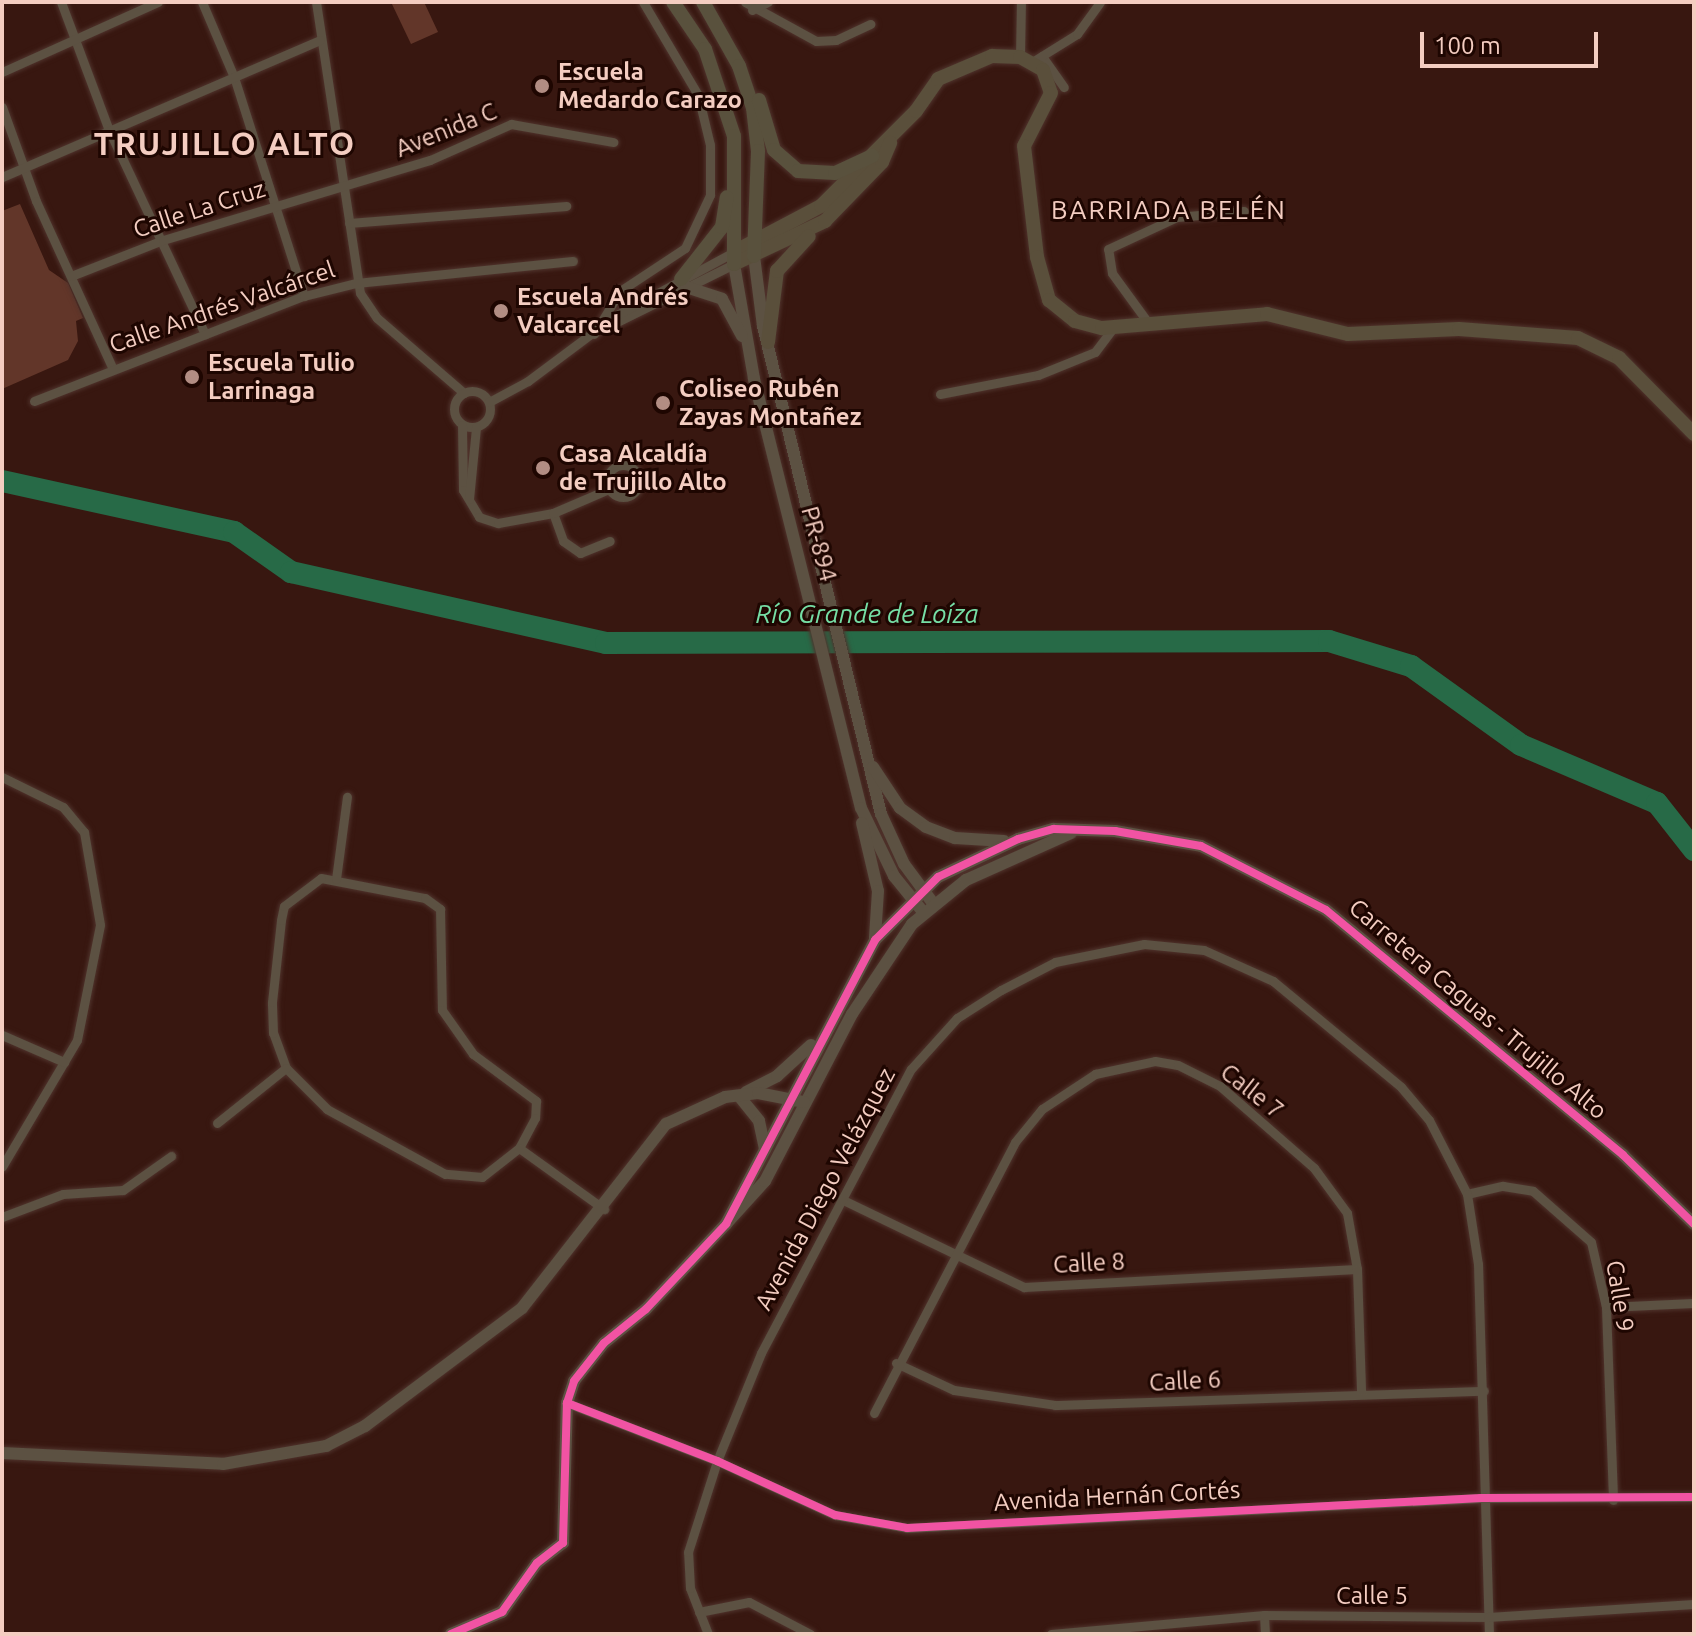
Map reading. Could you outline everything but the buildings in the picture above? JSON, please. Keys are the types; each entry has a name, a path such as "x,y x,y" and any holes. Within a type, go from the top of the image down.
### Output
{"main road":[{"path":"673,2 715,72 734,136 734,258 815,227"},
{"path":"703,2 739,66 758,151 755,249"},
{"path":"755,249 811,214 872,156 938,79 992,56 1031,59 1047,77 1051,93 1024,146 1044,288 1056,308 1075,321 1113,328 1267,314 1348,334 1459,329 1578,338 1619,358 1694,434"},
{"path":"739,66 751,77 774,150 787,164 824,175 872,156"},
{"path":"768,342 777,271 815,227 882,162 895,131"},
{"path":"683,283 722,227 728,179 736,168"}],"street":[{"path":"61,2 108,128 205,334"},
{"path":"2,72 158,2"},
{"path":"202,2 234,77 304,296"},
{"path":"316,2 356,283 377,318 464,393 481,393 489,402 487,420 476,427 462,425"},
{"path":"594,334 620,291 685,248 710,195 710,145 698,95 643,2"},
{"path":"748,6 768,2"},
{"path":"1021,2 1031,59 1064,87"},
{"path":"1031,59 1077,34 1100,2"},
{"path":"748,6 816,41 836,40 870,24"},
{"path":"2,177 108,128 320,40"},
{"path":"2,107 23,168 112,367"},
{"name":"Avenida C","path":"342,184 430,160 511,124 613,142"},
{"name":"Calle La Cruz","path":"71,276 163,240 342,184"},
{"path":"349,223 566,206"},
{"path":"1152,326 1132,308 1112,273 1108,249 1177,217 1244,211"},
{"name":"PR-894","path":"755,249 768,342 884,822 916,894"},
{"path":"489,402 594,334 734,258"},
{"name":"PR-894","path":"734,258 745,343 861,808 928,908"},
{"name":"Calle Andrés Valcárcel","path":"34,401 112,367 304,296 356,283 573,261"},
{"path":"683,283 722,299 745,343"},
{"path":"940,394 1038,375 1095,352 1113,328"},
{"path":"464,393 454,408 462,425 463,490 479,517 498,523 553,513 609,489"},
{"path":"469,499 476,427"},
{"path":"553,513 563,541 580,553 610,541"},
{"path":"870,761 900,808 926,827 975,841 1018,839"},
{"path":"2,777 63,807 84,832 100,925 77,1040 2,1167"},
{"path":"336,879 347,797"},
{"path":"861,808 878,891 875,940"},
{"name":"Carretera Caguas - Trujillo Alto","path":"726,1224 819,1038 875,940 916,894 957,866 1018,839 1054,829 1071,833 1135,832 1201,846 1326,910 1623,1155 1694,1224"},
{"name":"Carretera Caguas - Trujillo Alto","path":"726,1224 765,1181 804,1102 870,983 928,908 998,862 1071,833"},
{"path":"321,878 336,879 425,898 440,909 442,1010 473,1054 536,1101 535,1118 519,1148 482,1177 445,1174 327,1109 286,1068 273,1033 272,1002 284,906 321,878"},
{"name":"Avenida Diego Velázquez","path":"708,1634 699,1612 688,1552 717,1461 761,1353 911,1069 957,1018 1055,962 1144,944 1204,950 1273,981 1401,1087 1429,1120 1467,1194 1478,1264 1484,1391 1481,1498 1489,1634"},
{"path":"2,1035 64,1062"},
{"path":"739,1096 777,1076 819,1038"},
{"name":"Calle 7","path":"874,1413 896,1363 1015,1142 1042,1109 1095,1074 1155,1061 1178,1065 1220,1086 1314,1168 1347,1213 1357,1269 1361,1391"},
{"path":"217,1123 286,1068"},
{"path":"2,1453 223,1464 326,1446 365,1426 522,1308 604,1209 666,1124 706,1103 739,1096 790,1097 804,1102"},
{"path":"739,1096 759,1121 765,1149"},
{"path":"519,1148 604,1209"},
{"path":"2,1217 63,1194 123,1190 171,1156"},
{"name":"Calle 9","path":"1467,1194 1503,1186 1533,1191 1591,1242 1606,1307 1613,1500"},
{"name":"Calle 8","path":"843,1200 1024,1287 1357,1269"},
{"path":"451,1634 502,1612 537,1563 563,1543 567,1403 574,1381 604,1343 646,1309 726,1224"},
{"path":"1606,1307 1694,1303"},
{"name":"Calle 6","path":"896,1363 954,1390 1055,1405 1361,1391 1484,1391"},
{"name":"Avenida Hernán Cortés","path":"567,1403 717,1461 835,1515 907,1528 1481,1498 1613,1500 1694,1497"},
{"path":"699,1612 749,1602 810,1634"},
{"name":"Calle 5","path":"1051,1634 1264,1615 1488,1617 1694,1604"},
{"path":"1264,1615 1265,1634"}],"shaded area":[{"path":"391,2 424,2 438,32 411,44"},
{"path":"20,204 49,270 68,283 83,318 76,321 78,341 68,360 2,389 2,211"}],"waterway":[{"name":"Río Grande de Loíza","path":"2,481 234,532 291,572 606,643 1329,641 1411,666 1521,745 1657,803 1694,850"}],"cycle path":[{"path":"451,1634 502,1612 537,1563 563,1543 567,1403 574,1381 604,1343 646,1309 726,1224 875,940 938,877 1018,839 1054,829 1115,831 1201,846 1326,910 1623,1155 1694,1224"},
{"path":"567,1403 717,1461 835,1515 907,1528 1481,1498 1694,1497"}],"place":[{"name":"Escuela Medardo Carazo","path":"542,86"},
{"name":"Escuela Andrés Valcarcel","path":"501,311"},
{"name":"Escuela Tulio Larrinaga","path":"192,377"},
{"name":"Coliseo Rubén Zayas Montañez","path":"663,403"},
{"name":"Casa Alcaldía de Trujillo Alto","path":"543,468"}],"district":[{"name":"TRUJILLO ALTO","path":"225,143"},
{"name":"BARRIADA BELÉN","path":"1169,210"}]}
